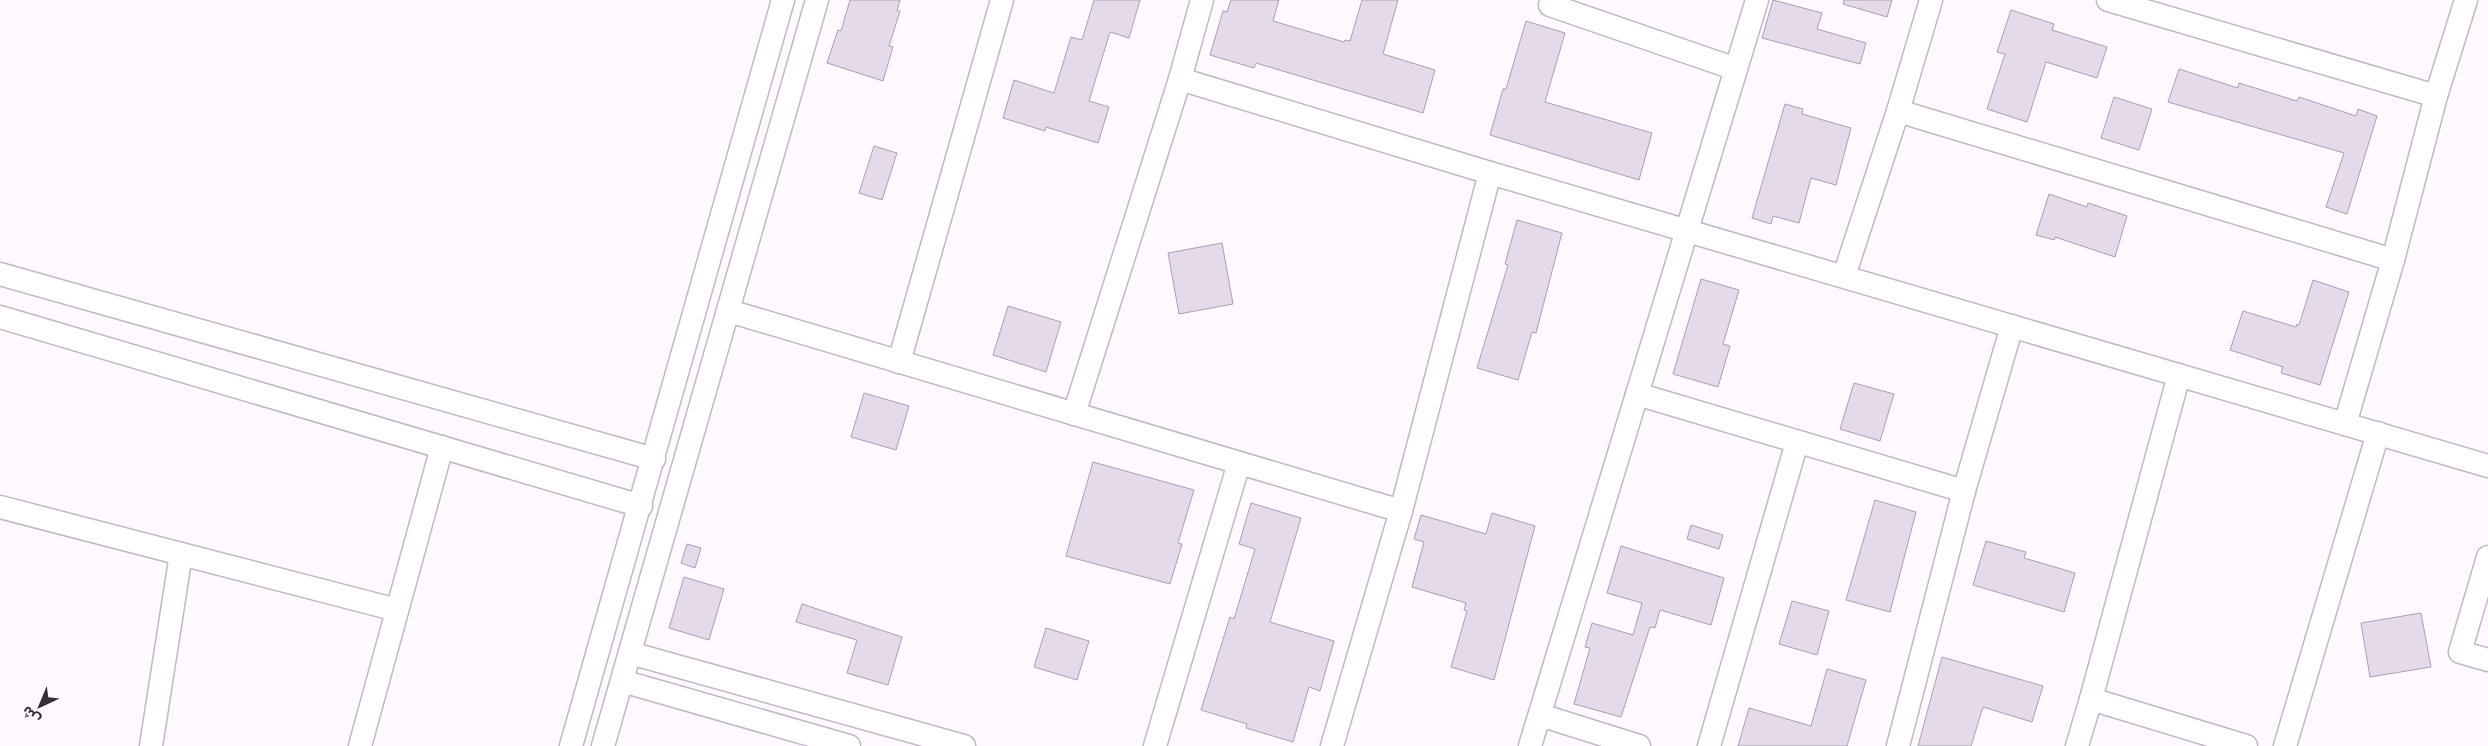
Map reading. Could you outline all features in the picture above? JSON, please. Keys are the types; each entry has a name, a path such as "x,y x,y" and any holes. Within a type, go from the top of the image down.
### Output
{"street":[{"path":"571,746 641,506 783,0"},
{"path":"603,746 817,0"},
{"path":"899,362 1002,0"},
{"path":"1074,414 1180,80 1202,0"},
{"path":"1530,746 1757,0"},
{"path":"1844,276 1898,111 1931,0"},
{"path":"2108,0 2436,96"},
{"path":"2346,424 2393,260 2436,96 2466,0"},
{"path":"1545,2 1736,69"},
{"path":"1180,80 2488,466"},
{"path":"1898,111 2393,260"},
{"path":"1332,746 1401,511 1490,173"},
{"path":"0,274 654,459"},
{"path":"729,311 1401,511"},
{"path":"0,318 442,446 641,506"},
{"path":"1898,746 1964,491 2012,326"},
{"path":"2077,746 2179,375"},
{"path":"1638,394 1964,491"},
{"path":"2285,746 2378,433"},
{"path":"1709,746 1797,442"},
{"path":"360,746 442,446"},
{"path":"1155,746 1239,463"},
{"path":"0,507 397,610"},
{"path":"151,746 181,554"},
{"path":"2488,557 2460,652 2488,660"},
{"path":"630,653 964,746"},
{"path":"622,681 784,737 848,746"},
{"path":"2091,699 2246,746"},
{"path":"1540,715 1640,746"}],"building":[{"path":"850,0 900,0 897,11 900,11 889,46 893,47 883,81 827,63 838,30 841,31"},
{"path":"1094,0 1140,0 1129,38 1110,32 1089,101 1109,107 1098,143 1046,127 1045,131 1003,118 1014,80 1054,93 1071,37 1082,40"},
{"path":"1231,0 1279,0 1273,21 1344,42 1345,40 1350,41 1362,0 1398,0 1383,54 1435,70 1423,113 1256,63 1254,68 1210,55 1223,11 1227,12"},
{"path":"1773,0 1822,13 1817,29 1866,43 1860,64 1762,38"},
{"path":"1844,0 1892,0 1887,17 1843,4"},
{"path":"2011,10 2054,24 2052,30 2107,47 2097,78 2046,62 2027,122 1987,109 2005,54 1997,52"},
{"path":"1526,21 1565,33 1545,102 1652,133 1639,180 1490,135"},
{"path":"2179,69 2238,88 2239,83 2297,101 2299,97 2356,116 2358,109 2377,116 2347,214 2326,207 2344,153 2168,102"},
{"path":"2114,97 2152,109 2139,150 2101,138"},
{"path":"1785,104 1803,109 1802,114 1851,128 1836,185 1811,178 1799,223 1773,216 1771,224 1752,218"},
{"path":"874,146 897,153 882,200 859,193"},
{"path":"2049,194 2087,207 2088,203 2127,216 2115,257 2055,237 2054,240 2036,235"},
{"path":"1517,220 1562,233 1536,333 1532,332 1518,380 1477,368 1508,265 1505,264"},
{"path":"1222,243 1233,304 1179,314 1168,253"},
{"path":"1701,279 1739,290 1723,344 1730,346 1718,387 1673,374"},
{"path":"2313,280 2349,292 2320,385 2281,373 2283,367 2230,350 2243,311 2296,327 2297,324 2299,325"},
{"path":"1008,306 1061,322 1046,372 993,355"},
{"path":"1854,383 1894,394 1880,441 1840,429"},
{"path":"864,393 909,406 896,450 851,437"},
{"path":"1093,462 1194,490 1178,543 1182,544 1170,584 1066,556"},
{"path":"1875,500 1916,512 1890,612 1846,600"},
{"path":"1251,503 1301,518 1270,622 1334,641 1320,691 1309,687 1293,742 1246,728 1247,724 1201,710 1230,617 1234,619 1255,549 1239,544"},
{"path":"1492,513 1535,526 1494,680 1451,667 1467,611 1464,610 1466,603 1412,587 1424,542 1414,539 1421,515 1486,534"},
{"path":"1691,525 1723,535 1719,549 1687,539"},
{"path":"1986,541 2026,552 2024,558 2075,573 2064,612 1973,585"},
{"path":"687,544 701,548 695,568 681,563"},
{"path":"1621,546 1724,578 1711,625 1660,610 1655,628 1650,627 1621,717 1574,704 1590,648 1585,647 1592,623 1633,635 1642,603 1607,593"},
{"path":"684,577 724,589 709,640 669,628"},
{"path":"1792,601 1829,611 1817,655 1779,644"},
{"path":"802,604 902,637 888,685 847,673 857,640 796,622"},
{"path":"2421,613 2431,667 2370,677 2361,623"},
{"path":"1046,628 1089,641 1077,680 1034,667"},
{"path":"1942,657 2043,686 2032,722 1983,707 1971,746 1918,746"},
{"path":"1827,669 1866,680 1847,746 1738,746 1749,708 1811,726"}]}
